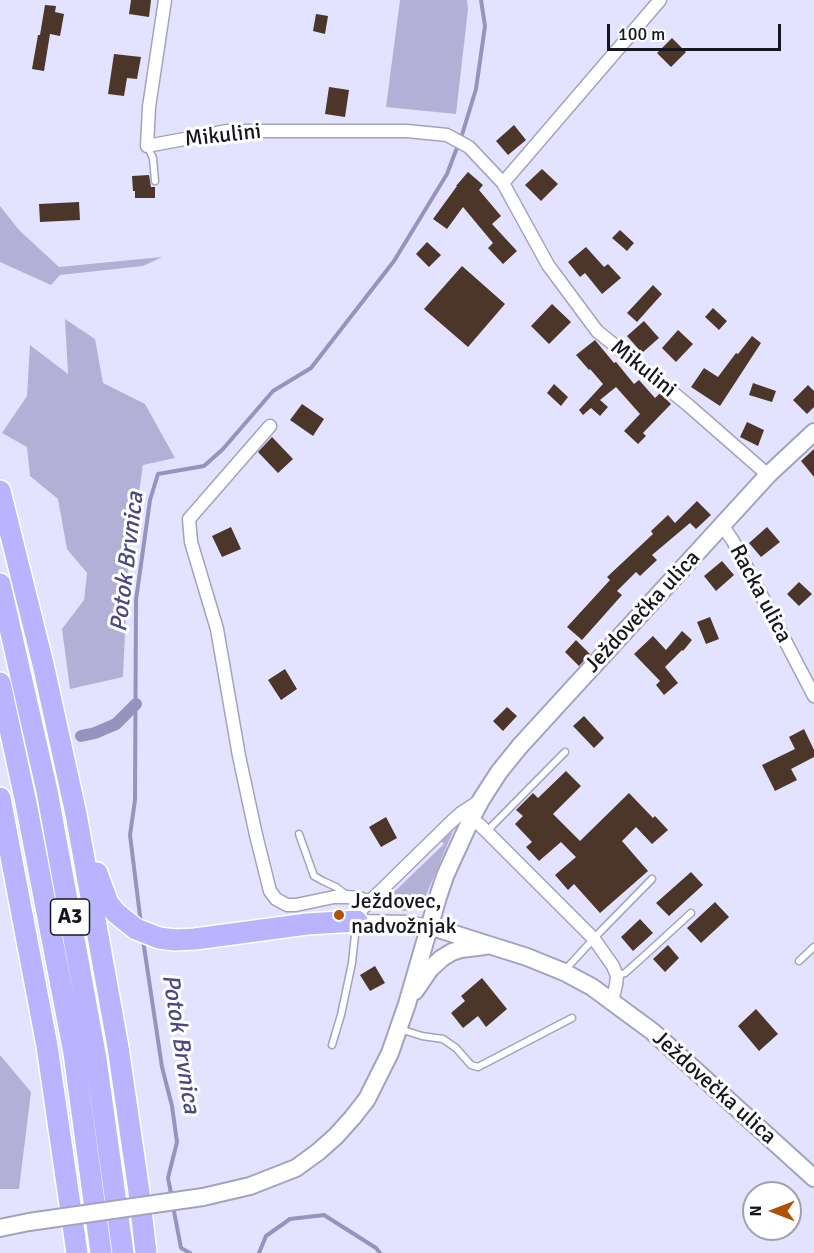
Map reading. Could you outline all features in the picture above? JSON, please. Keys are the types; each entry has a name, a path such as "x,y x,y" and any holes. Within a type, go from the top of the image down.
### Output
{"highway":[{"path":"0,491 43,664 76,814 118,1047 146,1253"},
{"name":"A3","path":"0,584 47,791 96,1059 123,1253"},
{"name":"A3","path":"0,683 26,803 74,1053 101,1253"},
{"path":"0,798 47,1046 78,1253"},
{"path":"76,814 87,831 96,871 108,903 136,929 159,938 195,939 307,924 357,921"}],"main road":[{"name":"Ježdovečka ulica","path":"0,1228 203,1197 250,1186 296,1168 342,1130 367,1099 390,1053 446,876 471,819 499,772 520,746 768,475 814,432"},
{"name":"Ježdovečka ulica","path":"429,926 527,957 564,972 592,987 653,1032 814,1178"},
{"path":"407,1004 421,982 442,958 452,952 492,946"}],"street":[{"path":"147,146 149,106 165,0"},
{"path":"503,183 660,0"},
{"name":"Mikulini","path":"147,146 227,131 407,131 447,135 470,147 503,183 548,265 597,331 688,405 768,475"},
{"path":"270,426 189,519 191,542 217,629 239,756 270,891 276,899 286,905 334,897 359,898 370,902"},
{"name":"Racka ulica","path":"722,525 733,541 814,696"},
{"name":"Ježdovečka ulica","path":"357,921 361,910 450,823 481,800"},
{"path":"471,819 480,825 594,939 613,966 617,976 612,1001"},
{"path":"357,921 408,922 429,926"}],"lane":[{"path":"147,146 153,158 155,181"},
{"path":"486,832 565,752"},
{"path":"299,834 314,876 344,892 346,897"},
{"path":"564,972 652,879"},
{"path":"617,976 625,973 690,913"},
{"path":"332,1045 344,1005 357,921"},
{"path":"799,961 814,947"},
{"path":"399,1029 443,1039 456,1048 471,1065 478,1067 572,1018"}],"shaded area":[{"path":"400,0 467,0 468,9 456,114 386,107"},
{"path":"0,206 19,230 59,267 162,257 143,266 60,275 51,285 0,262"},
{"path":"65,319 95,339 103,383 145,404 175,458 143,465 128,568 123,677 70,689 62,629 84,600 87,573 67,549 58,499 30,476 27,447 2,433 27,396 30,345 68,374"},
{"path":"453,831 421,904 407,911 399,911 390,904 387,897 389,892 393,893 444,844 441,841"},
{"path":"0,1055 31,1092 19,1189 0,1189"}],"building":[{"path":"131,0 151,0 149,17 129,14"},
{"path":"45,5 56,6 55,12 64,14 60,36 50,34 44,71 32,69"},
{"path":"316,14 328,16 325,34 313,31"},
{"path":"672,38 686,52 671,67 657,53"},
{"path":"114,54 141,57 137,79 127,78 124,96 108,94"},
{"path":"329,87 349,90 345,117 325,114"},
{"path":"514,125 526,140 508,155 496,141"},
{"path":"542,169 558,184 541,201 525,185"},
{"path":"468,172 483,185 479,190 501,216 492,224 517,251 503,264 488,248 493,243 463,207 447,229 433,219"},
{"path":"149,175 151,187 155,187 155,198 135,198 132,176"},
{"path":"79,202 80,220 40,222 39,204"},
{"path":"620,230 634,243 627,251 612,238"},
{"path":"427,242 441,255 429,267 416,254"},
{"path":"586,247 604,267 608,264 621,278 602,294 585,273 580,277 568,262"},
{"path":"462,266 505,304 468,347 424,309"},
{"path":"653,285 662,294 637,322 627,313"},
{"path":"552,304 571,322 549,344 531,326"},
{"path":"713,308 727,321 719,330 705,317"},
{"path":"644,321 659,338 642,353 627,336"},
{"path":"678,330 693,344 676,362 662,348"},
{"path":"752,336 761,343 720,406 691,387 704,368 718,377"},
{"path":"595,340 634,384 639,380 655,398 660,393 671,404 643,433 646,436 638,444 624,431 640,414 616,387 600,400 608,407 600,416 591,408 583,415 579,410 603,384 576,355"},
{"path":"753,383 776,391 772,402 749,395"},
{"path":"554,384 568,397 561,406 547,393"},
{"path":"808,385 814,391 814,407 807,414 793,400"},
{"path":"302,404 324,419 313,436 290,420"},
{"path":"747,422 764,430 758,446 740,437"},
{"path":"272,437 293,459 278,473 258,452"},
{"path":"814,449 814,477 801,461"},
{"path":"697,501 711,515 696,529 690,523 652,555 657,560 640,576 636,572 617,591 622,595 582,640 567,627 610,580 607,577 653,534 651,531 668,515 675,523"},
{"path":"231,527 241,549 222,557 212,536"},
{"path":"767,527 780,542 761,557 749,543"},
{"path":"722,561 734,575 716,591 704,576"},
{"path":"799,582 812,594 799,606 787,594"},
{"path":"710,617 719,639 706,644 697,622"},
{"path":"682,631 692,640 665,667 678,683 664,695 656,685 660,681 634,654 653,636 666,650"},
{"path":"576,640 590,654 579,666 565,652"},
{"path":"285,669 297,689 281,700 268,680"},
{"path":"507,707 517,716 503,731 493,721"},
{"path":"584,716 604,738 594,748 573,726"},
{"path":"804,729 814,750 814,757 791,769 797,780 775,791 762,765 795,749 789,737"},
{"path":"566,771 581,786 553,814 580,841 629,793 668,830 652,844 636,827 622,841 648,871 600,913 574,884 568,890 555,875 576,857 561,842 539,861 526,847 532,842 515,824 523,816 516,810 533,793 538,798"},
{"path":"386,817 397,838 381,847 369,827"},
{"path":"691,872 703,885 669,916 656,903"},
{"path":"715,902 729,917 701,943 687,928"},
{"path":"640,919 653,933 633,951 621,937"},
{"path":"668,945 679,958 665,972 653,959"},
{"path":"375,966 385,983 370,991 360,975"},
{"path":"482,978 507,1009 486,1027 478,1016 463,1028 451,1013 465,1001 461,996"},
{"path":"756,1009 778,1034 759,1051 738,1026"}],"waterway":[{"name":"Potok Brvnica","path":"461,138 476,89 485,26 481,0"},
{"name":"Potok Brvnica","path":"141,924 130,835 135,800 136,600 150,500 158,474 204,466 223,449 273,391 311,368 394,261 447,174 458,145"},
{"path":"81,736 116,724 136,704"},
{"name":"Potok Brvnica","path":"143,940 162,1067 172,1106 177,1142 168,1178 172,1198"},
{"name":"Potok Brvnica","path":"173,1206 181,1248 190,1253"},
{"path":"259,1253 266,1236 290,1219 324,1215 376,1248 380,1253"}],"place":[{"name":"Ježdovec, nadvožnjak","path":"339,915"}]}
